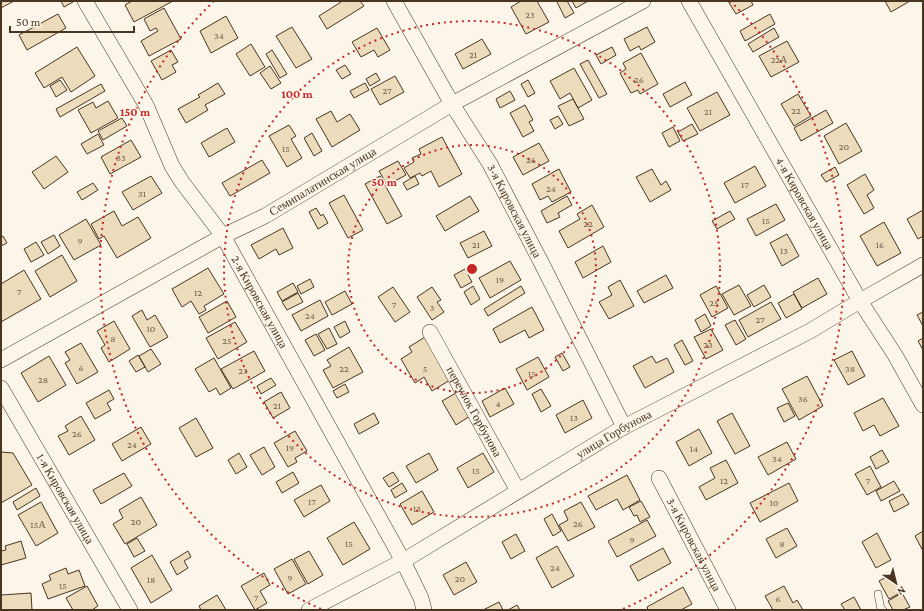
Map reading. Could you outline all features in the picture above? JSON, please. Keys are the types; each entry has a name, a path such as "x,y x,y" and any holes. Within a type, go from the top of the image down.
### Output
{"street":[{"name":"2-я Кировская улица","path":"86,1 146,105 172,166 222,236 403,561 424,610"},
{"name":"3-я Кировская улица","path":"394,1 452,104 493,171 624,427"},
{"name":"Семипалатинская улица","path":"1,360 222,236 265,216 452,104 643,1"},
{"name":"4-я Кировская улица","path":"689,1 860,301 895,355 923,405"},
{"name":"улица Горбунова","path":"309,610 403,561 624,427 810,331 923,265"},
{"name":"переулок Горбунова","path":"430,332 518,491"},
{"name":"1-я Кировская улица","path":"1,388 130,610"},
{"name":"3-я Кировская улица","path":"659,478 728,610"}],"lane":[{"path":"878,594 883,610"}],"building":[{"path":"1,1 14,1 1,8"},
{"path":"61,1 72,1 73,2 64,7"},
{"path":"132,1 173,1 134,22 125,5"},
{"path":"340,1 360,1 364,6 327,29 319,16 341,2"},
{"path":"521,1 537,1 549,22 526,34 511,7"},
{"path":"567,1 574,13 565,18 557,2"},
{"path":"572,1 588,1 576,8"},
{"path":"728,1 751,1 753,5 736,14"},
{"path":"885,1 910,1 891,12"},
{"path":"164,8 181,39 149,56 141,41 158,31 156,28 150,31 144,19"},
{"path":"58,14 66,28 27,50 19,35"},
{"path":"770,14 775,24 745,41 740,31"},
{"path":"226,16 238,38 211,53 200,31"},
{"path":"292,27 312,59 296,68 276,36"},
{"path":"647,27 655,42 641,50 639,46 630,51 624,39"},
{"path":"377,28 390,50 378,57 374,50 361,57 352,42"},
{"path":"774,28 779,37 753,52 748,44"},
{"path":"482,39 491,54 463,69 455,54"},
{"path":"787,41 799,62 771,77 759,56"},
{"path":"251,44 265,67 250,76 236,54"},
{"path":"77,47 95,76 71,92 62,77 44,88 35,73"},
{"path":"612,47 616,55 601,64 596,55"},
{"path":"171,50 178,62 172,65 176,72 162,80 151,61"},
{"path":"272,50 287,74 280,78 266,54"},
{"path":"641,53 658,84 640,94 638,90 631,93 620,73 626,69 623,63"},
{"path":"588,60 607,94 599,98 580,64"},
{"path":"345,65 351,74 342,79 336,70"},
{"path":"270,66 281,83 271,89 260,73"},
{"path":"574,68 592,100 578,108 570,93 560,99 550,81"},
{"path":"376,73 380,80 370,86 366,79"},
{"path":"395,76 404,92 380,105 371,89"},
{"path":"60,80 67,90 56,97 50,86"},
{"path":"528,80 535,93 528,97 521,84"},
{"path":"685,82 692,95 670,107 663,94"},
{"path":"218,83 225,94 205,105 208,110 186,123 178,109 200,97 198,95"},
{"path":"365,83 369,90 354,98 350,91"},
{"path":"101,84 105,91 60,117 56,109"},
{"path":"510,91 515,100 500,108 496,99"},
{"path":"717,92 730,115 700,131 687,108"},
{"path":"798,94 811,116 794,126 781,104"},
{"path":"573,99 584,119 569,126 558,106"},
{"path":"108,101 118,118 91,133 78,110 93,102 96,108"},
{"path":"525,105 533,120 529,122 534,131 523,137 510,113"},
{"path":"826,110 833,123 801,141 794,128"},
{"path":"331,111 337,122 350,114 360,130 332,147 316,119"},
{"path":"558,116 563,124 555,129 550,120"},
{"path":"122,118 127,126 103,140 98,131"},
{"path":"846,123 862,151 839,164 824,136"},
{"path":"692,124 698,134 683,141 678,132"},
{"path":"289,125 296,136 291,139 302,158 287,167 269,136"},
{"path":"673,127 680,141 669,147 662,133"},
{"path":"227,128 235,142 209,157 201,143"},
{"path":"312,133 322,151 314,156 304,138"},
{"path":"98,134 104,145 87,154 81,144"},
{"path":"442,137 462,174 439,187 431,171 422,176 420,173 410,178 404,168 414,162 412,158 421,154 419,149"},
{"path":"131,140 141,157 110,174 101,157"},
{"path":"539,143 549,161 523,175 513,157"},
{"path":"56,156 68,172 44,189 32,172"},
{"path":"262,160 270,173 230,196 222,183"},
{"path":"398,161 406,175 387,185 379,171"},
{"path":"755,166 766,186 735,203 724,183"},
{"path":"835,167 839,175 826,182 821,175"},
{"path":"559,169 571,192 552,202 548,196 540,200 532,184"},
{"path":"652,169 661,185 666,181 671,190 650,202 636,177"},
{"path":"865,174 874,190 867,195 874,208 864,214 847,185"},
{"path":"151,176 162,193 133,210 122,192"},
{"path":"380,176 402,216 387,224 365,184"},
{"path":"415,176 419,184 407,190 403,183"},
{"path":"93,183 98,190 82,200 77,192"},
{"path":"344,195 363,230 348,238 329,203"},
{"path":"470,196 479,211 445,231 436,216"},
{"path":"567,196 572,205 558,213 560,217 547,223 541,211"},
{"path":"776,204 785,220 756,236 747,219"},
{"path":"592,205 604,227 568,248 559,231 580,219 577,214"},
{"path":"316,208 321,216 323,214 328,223 318,229 309,212"},
{"path":"923,210 923,236 918,239 907,219"},
{"path":"114,211 122,226 138,217 151,238 117,258 104,236 99,239 91,224"},
{"path":"730,211 735,219 717,229 712,221"},
{"path":"86,219 101,245 74,260 59,235"},
{"path":"884,222 901,253 877,266 860,236"},
{"path":"283,228 293,248 279,255 276,249 259,259 251,245"},
{"path":"484,231 492,246 468,258 460,243"},
{"path":"787,234 799,256 782,266 770,243"},
{"path":"54,235 60,246 48,254 41,242"},
{"path":"3,236 7,243 1,246 1,237"},
{"path":"36,242 44,255 31,262 24,249"},
{"path":"603,246 611,262 583,278 575,262"},
{"path":"62,255 77,281 50,297 35,271"},
{"path":"510,261 521,280 490,298 479,278"},
{"path":"208,268 224,294 204,306 206,310 199,314 191,301 182,307 172,289"},
{"path":"465,269 472,282 461,288 454,275"},
{"path":"24,270 41,299 1,322 1,284"},
{"path":"666,275 673,288 644,303 637,291"},
{"path":"818,278 827,294 802,308 793,292"},
{"path":"310,279 314,287 301,294 297,286"},
{"path":"620,280 634,306 609,319 599,302 612,295 608,287"},
{"path":"293,283 298,292 282,301 277,292"},
{"path":"739,285 751,306 734,315 722,294"},
{"path":"764,285 771,297 754,307 747,295"},
{"path":"473,286 480,299 471,305 464,292"},
{"path":"521,286 525,293 488,316 484,309"},
{"path":"716,286 728,308 712,317 700,295"},
{"path":"393,287 410,312 395,322 378,297"},
{"path":"432,287 441,300 437,302 444,312 432,320 417,297"},
{"path":"345,291 352,304 332,315 325,302"},
{"path":"298,293 303,302 287,310 282,302"},
{"path":"794,294 802,309 786,318 778,303"},
{"path":"320,300 328,316 301,331 292,315"},
{"path":"227,301 236,317 208,333 199,317"},
{"path":"771,302 781,319 748,337 739,320"},
{"path":"532,307 544,330 529,338 525,330 500,343 493,329"},
{"path":"142,310 147,320 155,315 168,337 150,347 132,316"},
{"path":"923,312 923,326 917,315"},
{"path":"705,314 711,326 701,332 695,320"},
{"path":"735,320 746,339 736,345 725,325"},
{"path":"114,321 130,349 109,362 101,348 105,345 97,331"},
{"path":"345,321 350,332 340,338 334,327"},
{"path":"235,322 247,342 218,359 206,338"},
{"path":"329,328 337,344 327,349 318,334"},
{"path":"711,329 723,350 706,359 694,337"},
{"path":"316,334 325,350 314,356 305,340"},
{"path":"425,337 450,380 432,391 424,377 415,383 401,359 412,352 409,347"},
{"path":"923,338 923,350 918,341"},
{"path":"682,340 693,361 685,365 674,345"},
{"path":"81,343 98,372 77,384 65,363 70,360 65,352"},
{"path":"349,347 363,372 333,388 323,370 331,366 327,360"},
{"path":"151,349 161,364 148,372 139,356"},
{"path":"254,351 265,371 233,389 221,369"},
{"path":"852,351 865,376 848,385 834,360"},
{"path":"562,353 570,367 563,371 555,357"},
{"path":"138,355 145,367 136,372 129,361"},
{"path":"49,356 66,385 38,402 21,373"},
{"path":"652,356 656,363 667,358 674,372 645,388 633,366"},
{"path":"538,357 549,377 527,390 516,369"},
{"path":"214,358 231,388 220,395 216,388 209,392 195,369"},
{"path":"807,376 823,406 799,420 782,389"},
{"path":"271,378 276,385 261,394 257,386"},
{"path":"345,384 349,392 337,398 333,391"},
{"path":"505,388 514,404 490,417 482,401"},
{"path":"541,389 551,406 541,412 532,394"},
{"path":"109,390 114,399 107,403 111,410 95,419 86,403"},
{"path":"281,392 290,408 273,418 264,402"},
{"path":"456,393 470,416 456,425 442,401"},
{"path":"883,398 899,426 880,436 874,425 863,431 854,413"},
{"path":"583,400 592,418 565,433 556,415"},
{"path":"788,403 795,416 784,422 777,408"},
{"path":"374,413 379,423 359,434 354,424"},
{"path":"732,413 750,446 735,454 717,421"},
{"path":"81,416 95,440 69,455 58,436 68,431 65,426"},
{"path":"196,418 213,448 196,457 179,428"},
{"path":"141,427 151,444 122,461 112,444"},
{"path":"699,429 712,453 689,466 676,442"},
{"path":"295,431 307,451 295,458 297,462 288,467 274,443"},
{"path":"787,442 796,459 768,475 758,457"},
{"path":"264,447 275,467 262,475 250,455"},
{"path":"882,450 889,462 876,469 870,457"},
{"path":"1,452 13,453 32,485 1,503"},
{"path":"239,453 247,467 236,474 228,460"},
{"path":"429,453 438,470 416,483 406,466"},
{"path":"483,453 494,472 468,488 457,468"},
{"path":"726,460 738,483 706,500 699,487 715,478 710,468"},
{"path":"870,466 881,487 867,495 855,474"},
{"path":"293,472 299,483 282,493 276,482"},
{"path":"393,472 399,481 389,487 383,478"},
{"path":"124,473 132,486 101,504 93,490"},
{"path":"627,475 640,500 623,510 617,499 596,510 588,496"},
{"path":"894,481 900,491 881,501 876,491"},
{"path":"402,483 407,491 395,498 391,490"},
{"path":"789,483 798,501 760,522 750,503"},
{"path":"321,485 330,501 304,517 294,500"},
{"path":"36,488 40,496 17,510 13,502"},
{"path":"422,491 434,512 412,525 400,504"},
{"path":"903,494 909,504 894,512 889,501"},
{"path":"141,497 157,525 125,544 113,524 123,518 119,510"},
{"path":"641,501 650,517 640,522 637,515 634,516 629,507"},
{"path":"41,502 58,533 36,546 18,515"},
{"path":"581,502 595,527 568,541 559,525 568,520 564,511"},
{"path":"552,514 561,531 553,536 544,519"},
{"path":"647,520 656,536 617,557 608,541"},
{"path":"354,522 370,549 343,565 327,538"},
{"path":"787,528 797,546 776,558 766,539"},
{"path":"923,531 923,551 915,536"},
{"path":"877,533 891,560 876,568 862,542"},
{"path":"516,534 525,551 511,559 502,542"},
{"path":"137,538 145,551 134,557 127,544"},
{"path":"21,541 26,558 1,565 1,551 6,550 5,546"},
{"path":"557,546 574,576 552,588 536,558"},
{"path":"663,548 671,563 638,581 630,566"},
{"path":"188,551 191,557 184,561 188,568 177,575 170,562"},
{"path":"309,551 323,575 308,584 294,559"},
{"path":"152,555 172,590 151,603 131,568"},
{"path":"292,559 306,584 288,594 274,569"},
{"path":"466,562 477,582 454,595 443,575"},
{"path":"66,568 68,574 79,570 85,586 48,599 42,584 51,580 49,575"},
{"path":"264,573 270,585 260,591 267,603 255,610 241,586"},
{"path":"892,574 902,592 889,599 879,581"},
{"path":"87,586 98,606 92,610 73,610 66,598"},
{"path":"784,586 793,603 797,600 803,610 773,610 765,596"},
{"path":"683,587 692,604 681,610 648,610 647,607"},
{"path":"31,593 32,610 1,610 1,595"},
{"path":"902,593 910,607 903,610 893,610 888,601"},
{"path":"217,595 226,610 201,610 199,606"},
{"path":"854,597 861,610 845,610 841,604"},
{"path":"499,602 503,610 483,610"},
{"path":"517,605 520,610 508,610"}]}
